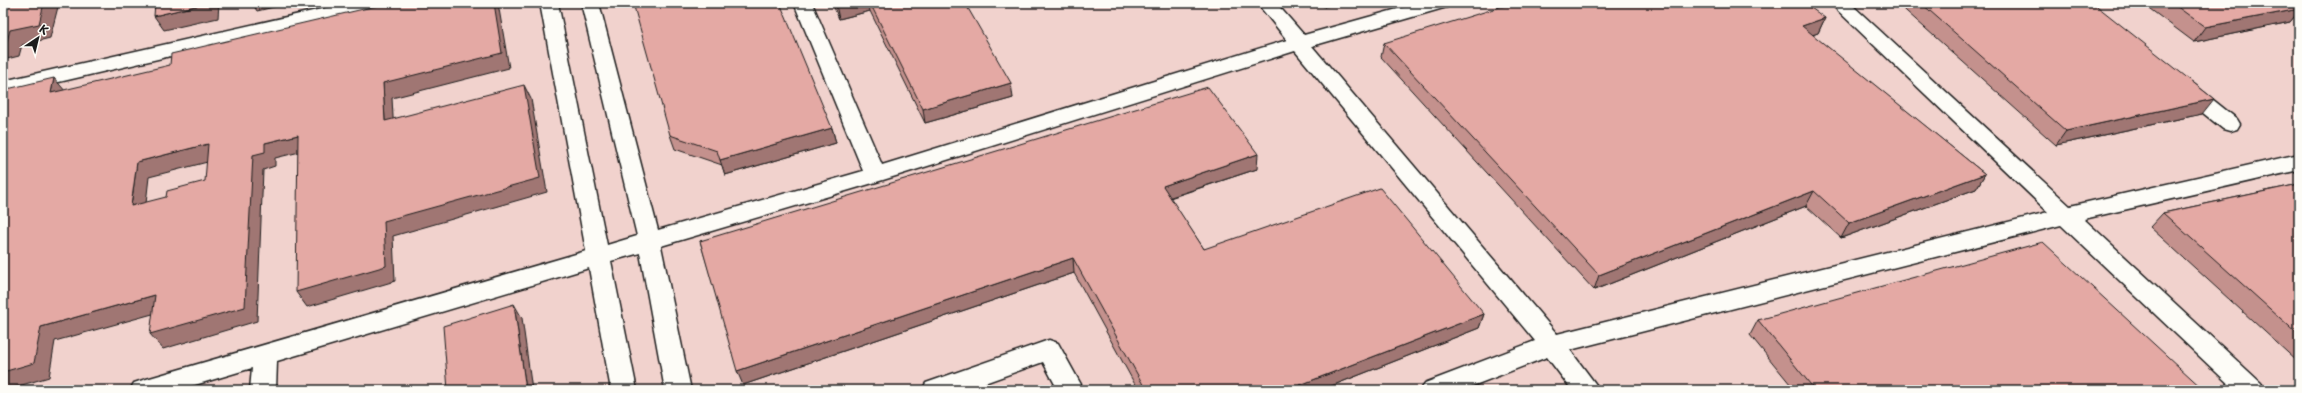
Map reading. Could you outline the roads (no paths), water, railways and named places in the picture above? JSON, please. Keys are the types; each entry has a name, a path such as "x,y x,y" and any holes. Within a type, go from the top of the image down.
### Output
{"street":[{"path":"3,88 373,3"},
{"path":"549,3 624,390"},
{"path":"590,3 649,240 678,390"},
{"path":"803,3 874,175"},
{"path":"1266,3 1552,345 1587,390"},
{"path":"143,390 597,255 874,175 1299,43 1440,3"},
{"path":"1839,3 2252,390"},
{"path":"2169,76 2230,124"},
{"path":"1434,390 1552,345 2067,216 2299,162"},
{"path":"935,390 1049,350 1071,390"},
{"path":"263,390 265,354"}]}
